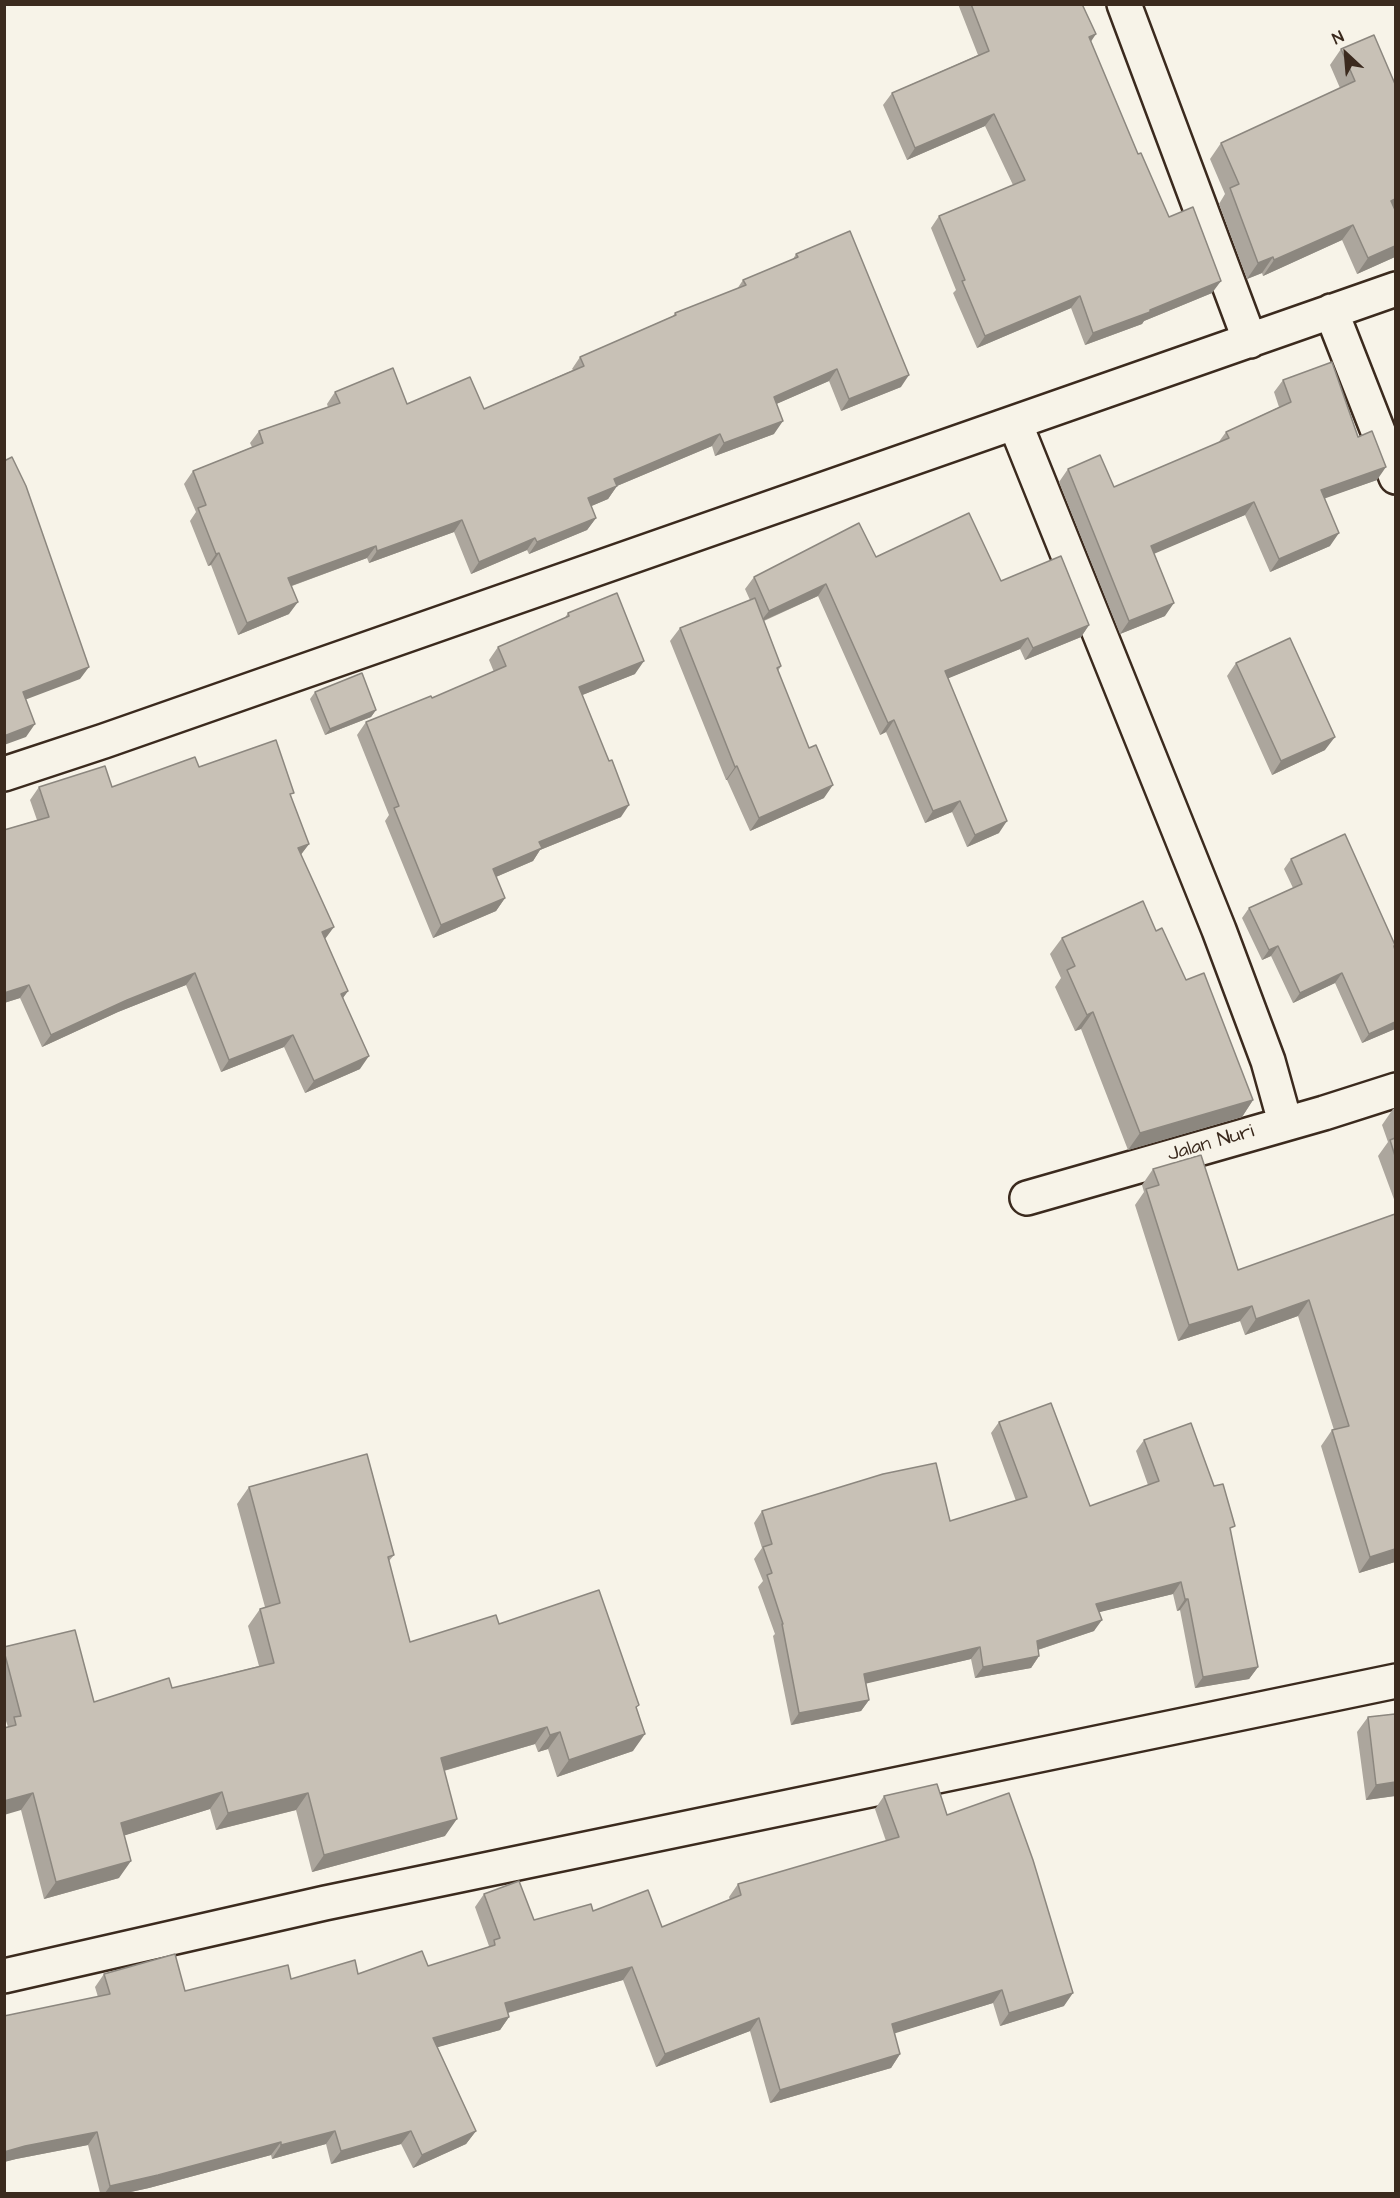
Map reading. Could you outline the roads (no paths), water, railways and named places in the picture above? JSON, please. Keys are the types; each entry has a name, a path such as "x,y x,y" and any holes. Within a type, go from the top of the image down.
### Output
{"street":[{"path":"1124,4 1250,341"},
{"path":"4,774 1395,289"},
{"path":"1331,311 1395,477"},
{"path":"1015,423 1219,930 1268,1061 1285,1122"},
{"name":"Jalan Nuri","path":"1027,1198 1285,1122 1324,1113 1395,1090"},
{"path":"4,1976 325,1903 1395,1681"}]}
